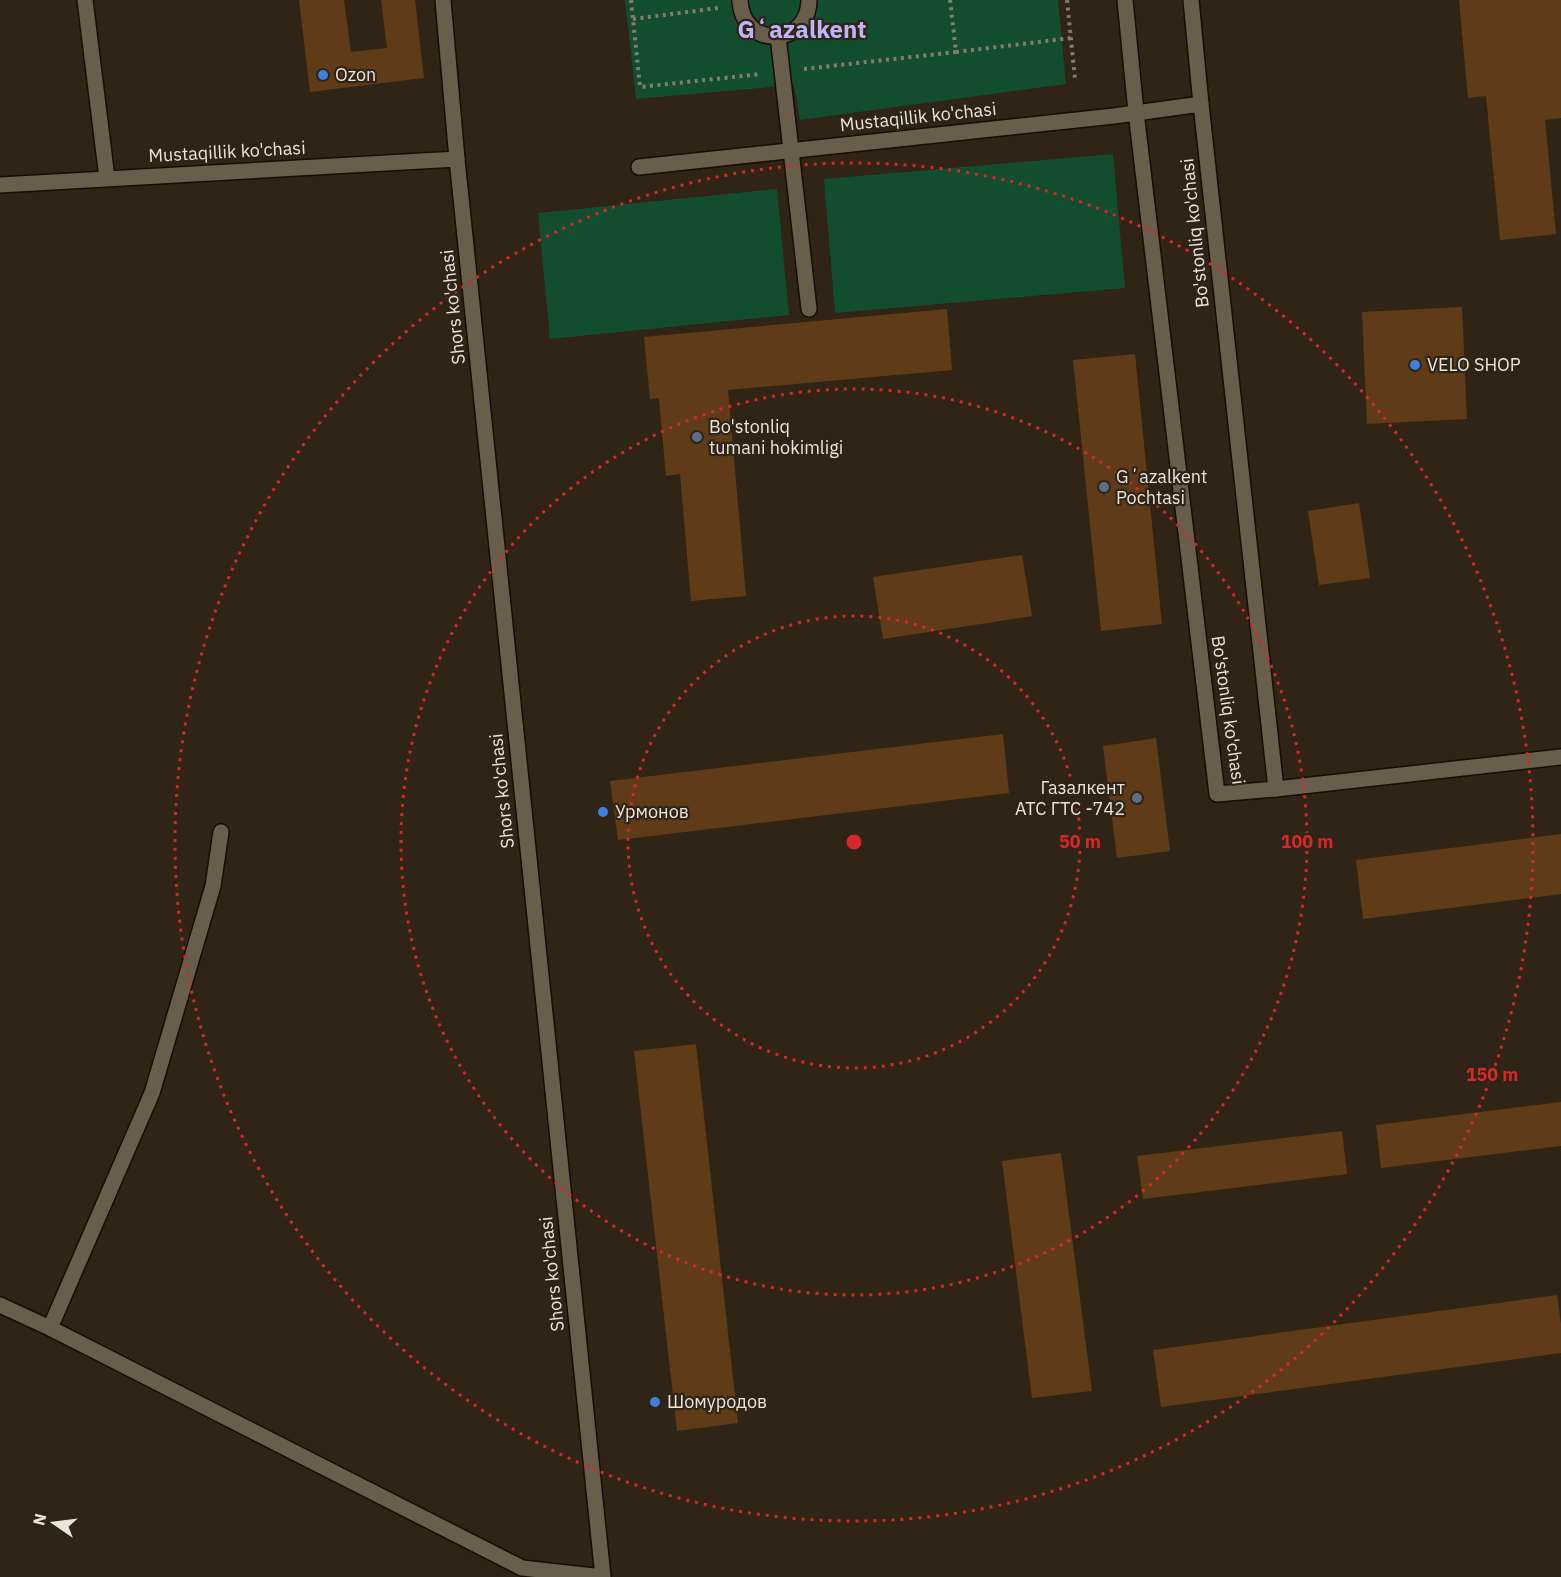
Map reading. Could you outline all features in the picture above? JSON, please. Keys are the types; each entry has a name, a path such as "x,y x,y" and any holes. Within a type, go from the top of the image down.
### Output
{"street":[{"path":"85,0 107,178"},
{"name":"Shors ko'chasi","path":"442,0 603,1577"},
{"path":"741,2 744,19 752,29 762,35 778,36 796,30 804,21 809,10 809,0"},
{"name":"Bo'stonliq ko'chasi","path":"1125,0 1136,112 1217,794 1276,789 1191,0"},
{"path":"778,36 809,309"},
{"name":"Mustaqillik ko'chasi","path":"639,167 1114,116 1201,104"},
{"name":"Mustaqillik ko'chasi","path":"0,185 457,159"},
{"path":"1276,789 1561,757"},
{"path":"50,1328 152,1093 213,886 221,832"},
{"path":"0,1305 50,1328 522,1568 603,1577"}],"path":[{"path":"630,0 640,87 1071,38"},
{"path":"950,0 956,52"},
{"path":"1067,0 1075,79"},
{"path":"633,19 741,2"}],"green space":[{"path":"625,0 1058,0 1066,84 800,120 794,85 636,99"},
{"path":"1113,154 1125,288 835,313 824,179"},
{"path":"777,189 789,315 550,339 538,213"}],"building":[{"path":"299,0 344,0 351,52 387,48 381,0 415,0 424,78 310,92"},
{"path":"1459,0 1561,0 1561,118 1545,120 1556,234 1500,240 1486,96 1468,98"},
{"name":"VELO SHOP","path":"1462,307 1467,419 1367,424 1362,312"},
{"name":"Bo'stonliq tumani hokimligi","path":"947,309 952,370 728,390 746,596 691,601 680,474 666,476 659,398 650,399 644,337"},
{"path":"1135,354 1162,624 1101,631 1073,360"},
{"path":"1359,503 1370,578 1319,585 1308,511"},
{"path":"1022,555 1032,616 883,639 873,577"},
{"path":"1003,734 1009,793 618,840 610,781"},
{"name":"Газалкент АТС ГТС -742","path":"1156,738 1170,851 1117,858 1103,746"},
{"path":"1561,834 1561,894 1363,919 1356,860"},
{"path":"696,1044 738,1423 677,1431 634,1051"},
{"path":"1561,1102 1561,1146 1381,1168 1376,1125"},
{"path":"1342,1131 1347,1174 1143,1199 1137,1156"},
{"path":"1061,1153 1092,1391 1032,1398 1002,1161"},
{"path":"1557,1295 1561,1324 1561,1353 1161,1407 1153,1350"}],"place":[{"name":"Ozon","path":"323,75"},
{"name":"VELO SHOP","path":"1415,365"},
{"name":"Bo'stonliq tumani hokimligi","path":"697,437"},
{"name":"Gʼazalkent Pochtasi","path":"1104,487"},
{"name":"Газалкент АТС ГТС -742","path":"1137,798"},
{"name":"Урмонов","path":"603,812"},
{"name":"Шомуродов","path":"655,1402"}],"district":[{"name":"Gʻazalkent","path":"802,30"}]}
